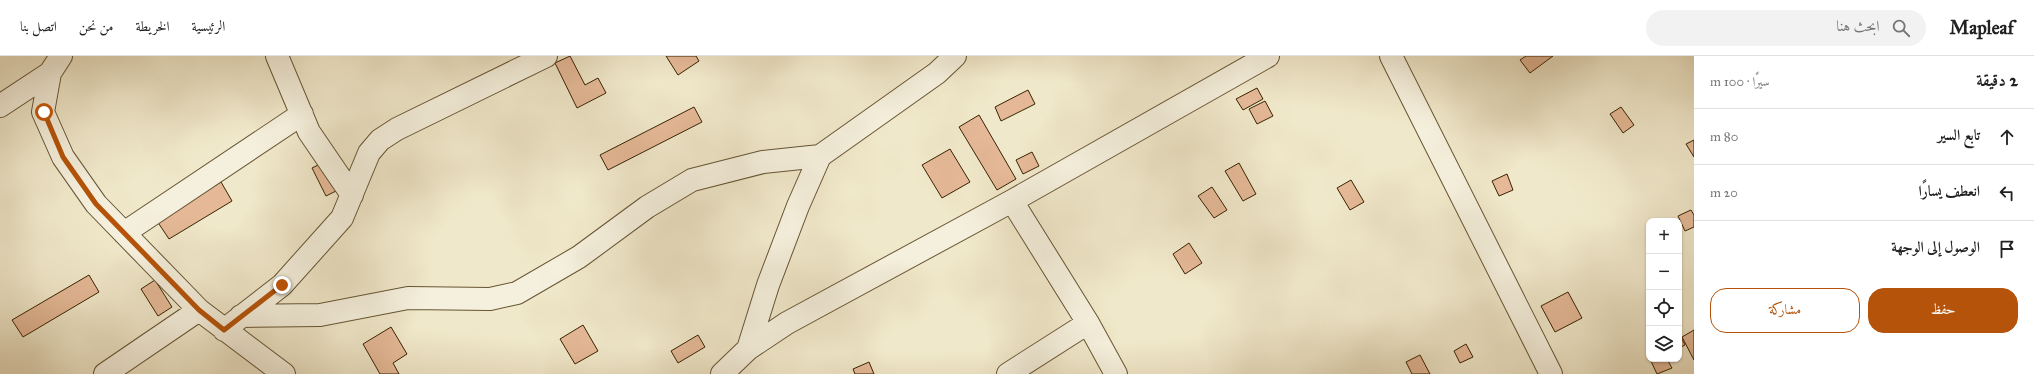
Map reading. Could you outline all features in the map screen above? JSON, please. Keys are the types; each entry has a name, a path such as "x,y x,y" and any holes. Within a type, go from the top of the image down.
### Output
{"street":[{"path":"276,56 310,132 352,195"},
{"path":"224,330 282,285 342,218 369,153 380,140 397,129 546,56"},
{"path":"241,316 320,315 408,298 490,299 517,294 578,257 647,207 692,180 763,162 820,156 937,73 955,56"},
{"path":"1391,56 1551,374"},
{"path":"722,374 748,349 787,323 1012,201 1263,57"},
{"path":"0,106 55,64"},
{"path":"55,64 44,112 63,157 96,204 199,310 284,374"},
{"path":"124,233 302,114"},
{"path":"748,349 768,285 792,220 820,156"},
{"path":"1012,201 1088,323 1116,374"},
{"path":"105,374 199,310"},
{"path":"1008,374 1088,323"}],"building":[{"path":"570,56 585,85 598,78 606,93 577,108 555,63"},
{"path":"666,56 696,56 699,61 678,75"},
{"path":"1526,56 1553,56 1530,73 1520,60"},
{"path":"1257,88 1263,99 1243,110 1236,99"},
{"path":"1028,90 1035,104 1001,121 995,107"},
{"path":"1265,101 1273,116 1257,124 1249,109"},
{"path":"694,107 702,122 608,170 600,155"},
{"path":"1621,107 1634,125 1623,133 1610,114"},
{"path":"979,115 1016,179 997,190 959,127"},
{"path":"1694,140 1694,157 1686,144"},
{"path":"950,149 970,182 942,198 922,165"},
{"path":"1032,152 1039,166 1023,174 1016,160"},
{"path":"326,161 340,189 326,196 312,168"},
{"path":"1239,163 1256,194 1243,201 1225,171"},
{"path":"1507,174 1513,190 1499,196 1492,181"},
{"path":"1351,180 1364,202 1350,210 1337,188"},
{"path":"221,182 232,201 169,239 157,221"},
{"path":"1212,187 1227,210 1214,218 1198,196"},
{"path":"1691,210 1694,215 1694,227 1685,231 1682,225 1682,218 1679,218 1678,216"},
{"path":"1189,243 1202,263 1185,274 1173,254"},
{"path":"89,275 99,292 23,337 12,320"},
{"path":"155,280 172,307 158,316 141,289"},
{"path":"1568,292 1582,318 1555,332 1541,306"},
{"path":"583,325 598,351 575,364 560,339"},
{"path":"391,327 407,354 393,363 399,374 380,374 363,344"},
{"path":"1694,330 1694,360 1682,337"},
{"path":"698,335 705,347 678,363 671,351"},
{"path":"1682,339 1685,345 1682,346"},
{"path":"1466,344 1473,357 1460,363 1454,351"},
{"path":"1420,355 1430,374 1412,374 1406,362"},
{"path":"869,362 874,374 855,374 853,369"},
{"path":"1651,362 1669,362 1672,368 1657,374"}],"route":[{"path":"44,112 63,157 96,204 199,310 224,330 282,285"}]}
